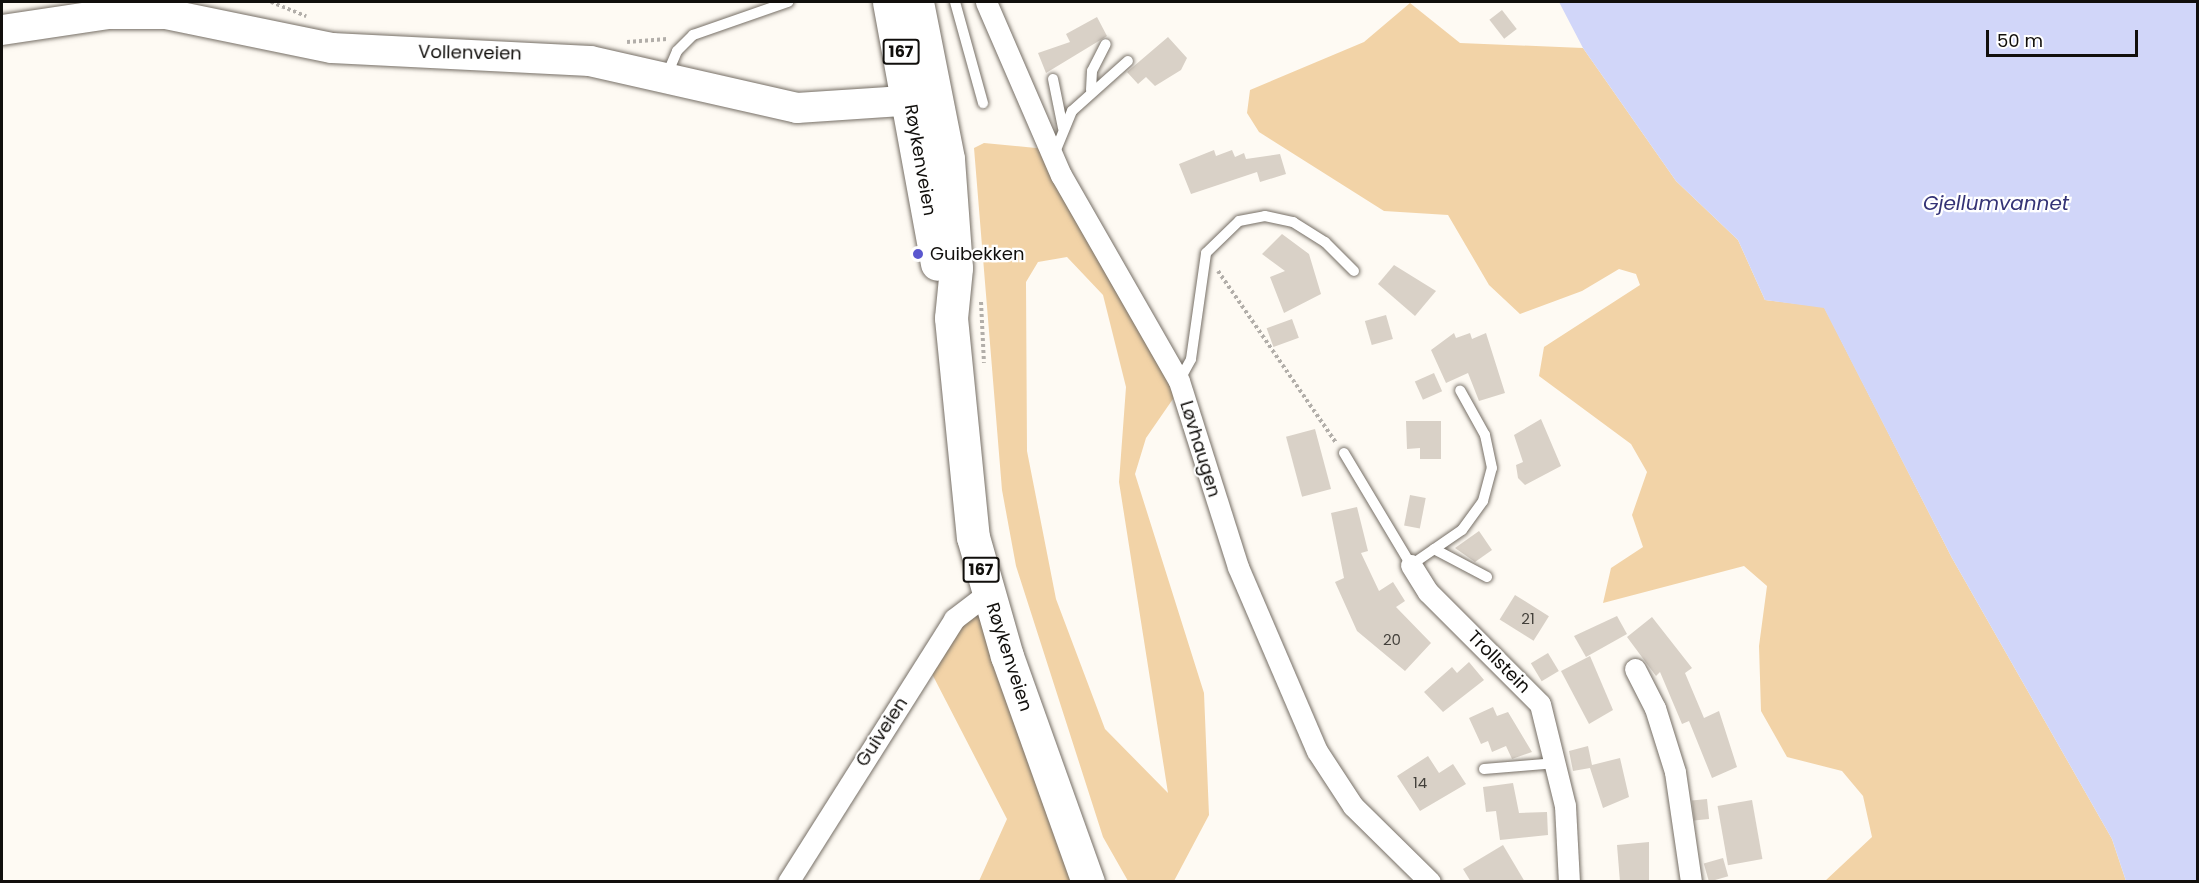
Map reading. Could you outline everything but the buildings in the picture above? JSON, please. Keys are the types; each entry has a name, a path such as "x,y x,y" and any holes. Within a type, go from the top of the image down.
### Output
{"main road":[{"name":"Røykenveien","path":"889,2 924,100 953,220 951,318 965,482 988,593 1088,882"},
{"name":"Røykenveien","path":"917,2 924,100"},
{"name":"Vollenveien","path":"2,30 154,13 332,48 544,55 666,77 797,108 924,100"}],"street":[{"name":"Løvhaugen","path":"986,2 1053,157 1104,256 1179,381 1238,567 1317,751 1353,806 1430,882"},
{"name":"Trollstein","path":"1411,566 1428,592 1540,704 1557,763 1569,882"},
{"name":"Guiveien","path":"788,882 954,619 988,593"},
{"path":"1635,669 1655,708 1675,772 1691,882"}],"lane":[{"path":"666,77 677,51 693,35 788,2"},
{"path":"955,2 983,103"},
{"path":"1091,90 1094,65 1106,44"},
{"path":"1053,157 1063,130 1091,90 1128,61"},
{"path":"1053,79 1063,130"},
{"path":"1179,381 1191,359 1206,253 1239,220 1265,216 1293,222 1325,242 1354,271"},
{"path":"1344,453 1411,566 1462,530 1483,501 1492,468 1485,435 1460,390"},
{"path":"1434,549 1487,577"},
{"path":"1484,770 1557,763"}],"path":[{"path":"1206,253 1344,453"}],"shaded area":[{"path":"1410,3 1460,43 1583,48 1676,181 1738,240 1765,300 1824,307 1952,558 2112,839 2126,881 1825,881 1872,837 1863,796 1842,771 1787,757 1761,711 1759,646 1767,586 1744,566 1603,603 1611,568 1643,547 1632,515 1647,472 1631,444 1539,376 1544,347 1640,285 1636,274 1619,269 1582,291 1520,314 1489,285 1448,215 1384,211 1259,132 1247,113 1250,90 1364,42"},
{"path":"984,143 1046,149 1175,396 1146,438 1135,474 1204,693 1209,815 1174,881 1128,881 1103,837 1016,566 1002,490 974,148","holes":["1067,257 1103,295 1126,387 1119,482 1168,793 1105,729 1056,599 1027,451 1026,282 1038,262"]},
{"path":"977,607 1076,881 979,881 1007,819 930,670"}],"water":[{"name":"Gjellumvannet","path":"1559,2 2197,2 2197,881 2126,881 2112,839 1952,558 1824,308 1765,300 1738,240 1676,181 1583,48"}],"place":[{"name":"Guibekken","path":"918,254"}]}
